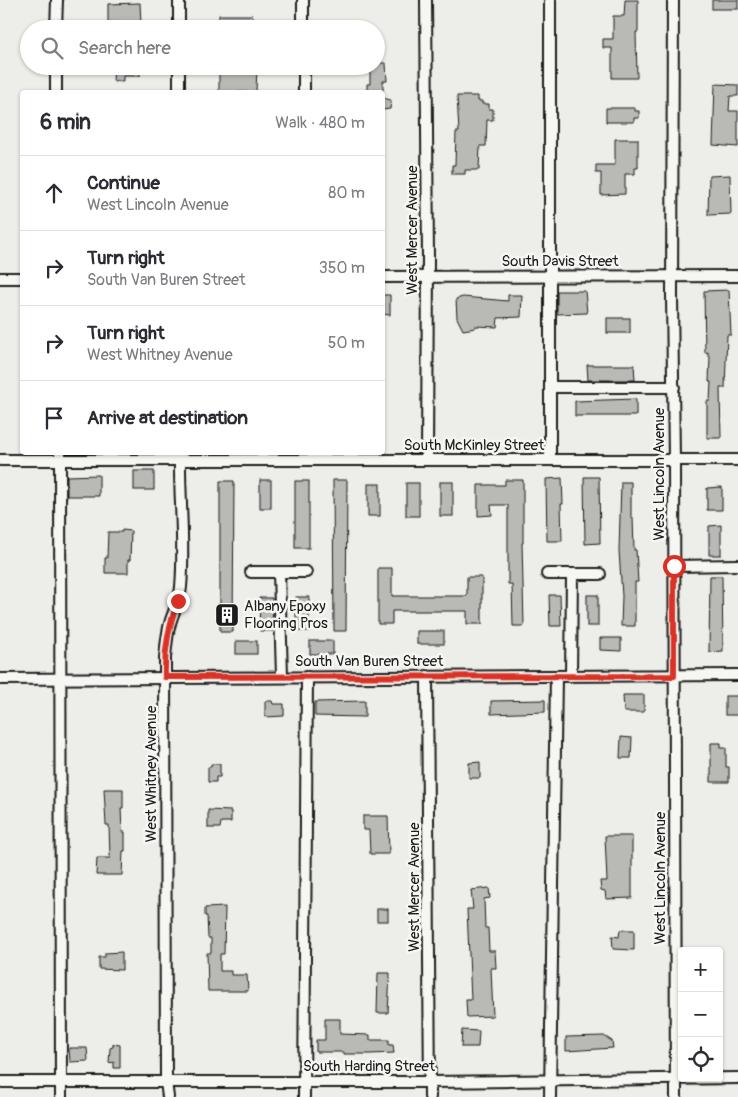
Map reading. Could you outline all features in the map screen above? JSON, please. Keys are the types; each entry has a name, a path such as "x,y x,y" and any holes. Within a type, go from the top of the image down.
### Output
{"street":[{"path":"56,20 57,0"},
{"path":"179,0 179,20"},
{"path":"303,0 303,20"},
{"name":"West Mercer Avenue","path":"426,0 427,460"},
{"path":"550,0 550,460"},
{"name":"West Lincoln Avenue","path":"673,0 676,1097"},
{"path":"56,75 56,90"},
{"path":"179,75 179,90"},
{"path":"304,75 304,90"},
{"name":"South Davis Street","path":"385,277 738,276"},
{"path":"0,278 20,278"},
{"path":"551,388 674,386"},
{"path":"60,456 61,1097"},
{"name":"South McKinley Street","path":"0,460 60,456 304,456 427,460 738,460"},
{"name":"West Whitney Avenue","path":"168,1097 166,1082 165,658 171,619 181,588 180,456"},
{"path":"674,566 738,566"},
{"path":"251,572 306,572"},
{"path":"280,572 282,676"},
{"path":"547,574 600,574"},
{"path":"571,676 572,574"},
{"name":"South Van Buren Street","path":"0,679 738,675"},
{"name":"West Mercer Avenue","path":"427,676 430,1097"},
{"path":"550,1097 556,676"},
{"path":"304,1097 307,677"},
{"name":"South Harding Street","path":"0,1082 431,1082 738,1078"}],"building":[{"path":"625,0 638,0 638,32 636,32 637,78 612,78 612,48 603,48 603,39 613,39 613,16 624,16"},
{"path":"712,0 738,0 738,9 712,9"},
{"path":"140,3 141,20 108,20 108,4"},
{"path":"219,15 252,15 252,20 219,20"},
{"path":"386,63 387,81 383,81 383,90 367,90 367,84 370,84 370,75 385,75"},
{"path":"113,75 140,75 123,76 123,82 113,81"},
{"path":"219,75 257,75 256,90 219,90"},
{"path":"715,84 738,85 738,96 730,96 729,111 738,111 738,147 713,145"},
{"path":"457,96 478,96 478,101 482,101 482,104 489,104 489,109 493,109 493,120 487,120 486,146 480,146 479,170 465,170 465,174 452,174 452,165 455,165 456,132 459,132"},
{"path":"385,99 391,100 390,109 385,110"},
{"path":"606,108 635,108 635,111 639,111 639,118 634,118 634,122 606,122"},
{"path":"615,139 638,139 638,168 635,168 635,174 625,174 625,194 601,195 601,173 596,173 596,165 615,165"},
{"path":"730,175 731,214 708,215 709,176"},
{"path":"729,290 731,335 727,335 725,388 720,388 721,438 707,438 707,401 710,401 711,382 709,382 710,356 708,356 708,352 705,353 704,291"},
{"path":"557,291 585,291 587,313 557,314"},
{"path":"385,295 390,295 390,315 385,314"},
{"path":"508,295 522,295 521,317 498,318 497,327 475,326 475,328 463,330 457,318 456,299 463,297 508,301"},
{"path":"607,318 630,318 630,333 607,333"},
{"path":"587,365 634,365 635,380 588,380"},
{"path":"636,399 636,416 575,416 575,401"},
{"path":"134,471 154,471 154,490 134,490"},
{"path":"99,475 99,496 67,496 67,476"},
{"path":"584,477 599,477 600,543 585,544"},
{"path":"562,478 562,541 547,541 546,479"},
{"path":"260,480 271,480 271,508 260,508"},
{"path":"333,480 347,480 346,631 334,631"},
{"path":"505,480 523,480 524,626 513,626 512,584 508,584 508,505 491,505 492,515 478,516 478,485 505,485"},
{"path":"220,481 234,481 233,632 220,632"},
{"path":"295,481 309,481 309,548 295,548"},
{"path":"440,482 453,482 453,516 440,516"},
{"path":"621,482 631,482 631,518 633,517 634,550 636,550 638,582 635,582 635,626 621,626 622,596 619,551"},
{"path":"406,483 419,483 419,516 406,516"},
{"path":"368,484 380,484 380,516 368,516"},
{"path":"722,487 722,510 707,510 707,488"},
{"path":"721,525 721,555 709,555 709,526"},
{"path":"122,530 131,531 128,573 105,573 108,532 122,532"},
{"path":"378,568 392,568 392,596 467,596 467,577 482,577 482,624 467,624 467,611 392,611 392,624 378,624"},
{"path":"710,576 722,576 723,651 709,652"},
{"path":"549,595 560,595 561,626 550,626"},
{"path":"587,595 598,595 598,626 587,626"},
{"path":"296,597 309,597 309,631 296,631"},
{"path":"259,598 272,598 273,631 260,631"},
{"path":"417,631 444,631 444,644 417,644"},
{"path":"600,638 621,638 621,651 600,650"},
{"path":"236,641 257,641 257,654 236,654"},
{"path":"310,641 333,641 333,654 310,654"},
{"path":"623,695 644,695 644,712 624,712"},
{"path":"725,696 738,696 738,715 725,715"},
{"path":"545,700 545,712 491,714 491,701"},
{"path":"265,701 272,701 273,704 284,704 284,716 265,717"},
{"path":"365,701 365,717 315,716 315,702"},
{"path":"621,737 632,738 631,758 620,758"},
{"path":"711,743 721,743 721,748 726,748 726,767 729,767 729,782 711,782"},
{"path":"480,762 480,778 469,778 469,763"},
{"path":"211,764 220,764 220,777 216,777 216,782 208,782 208,767 211,767"},
{"path":"104,789 123,789 123,808 121,808 122,832 125,832 125,851 123,851 122,875 96,875 97,858 110,858 109,825 106,825"},
{"path":"208,810 231,811 231,822 221,822 220,828 208,828"},
{"path":"363,816 388,816 389,854 370,854 369,830 363,830"},
{"path":"605,836 632,836 632,898 606,899 605,891 601,890 600,881 607,881"},
{"path":"489,888 490,898 484,899 485,928 488,928 489,951 495,951 496,968 491,968 493,1016 467,1017 466,1000 471,1000 467,909 473,909 471,890"},
{"path":"225,907 224,954 220,954 220,971 231,971 231,975 247,975 248,991 208,991 207,953 211,953 211,938 208,938 205,908"},
{"path":"377,909 388,909 388,921 377,921"},
{"path":"620,930 634,930 634,950 613,949 612,936 619,937"},
{"path":"122,952 122,970 99,969 99,957 105,957 105,953"},
{"path":"378,973 390,973 388,1013 377,1013"},
{"path":"325,1019 340,1019 340,1034 370,1035 370,1040 389,1040 389,1045 393,1045 394,1053 344,1054 344,1052 316,1052 316,1040 325,1040"},
{"path":"462,1030 479,1031 478,1047 461,1047"},
{"path":"604,1036 612,1041 613,1048 566,1051 566,1037"},
{"path":"113,1044 120,1045 120,1068 114,1068 114,1062 109,1063 110,1048 113,1047"},
{"path":"69,1048 87,1048 88,1061 70,1062"}],"place":[{"name":"Albany Epoxy Flooring Pros","path":"227,615"}],"route":[{"path":"178,601 171,619 167,638 165,677 674,676 674,566"}]}
